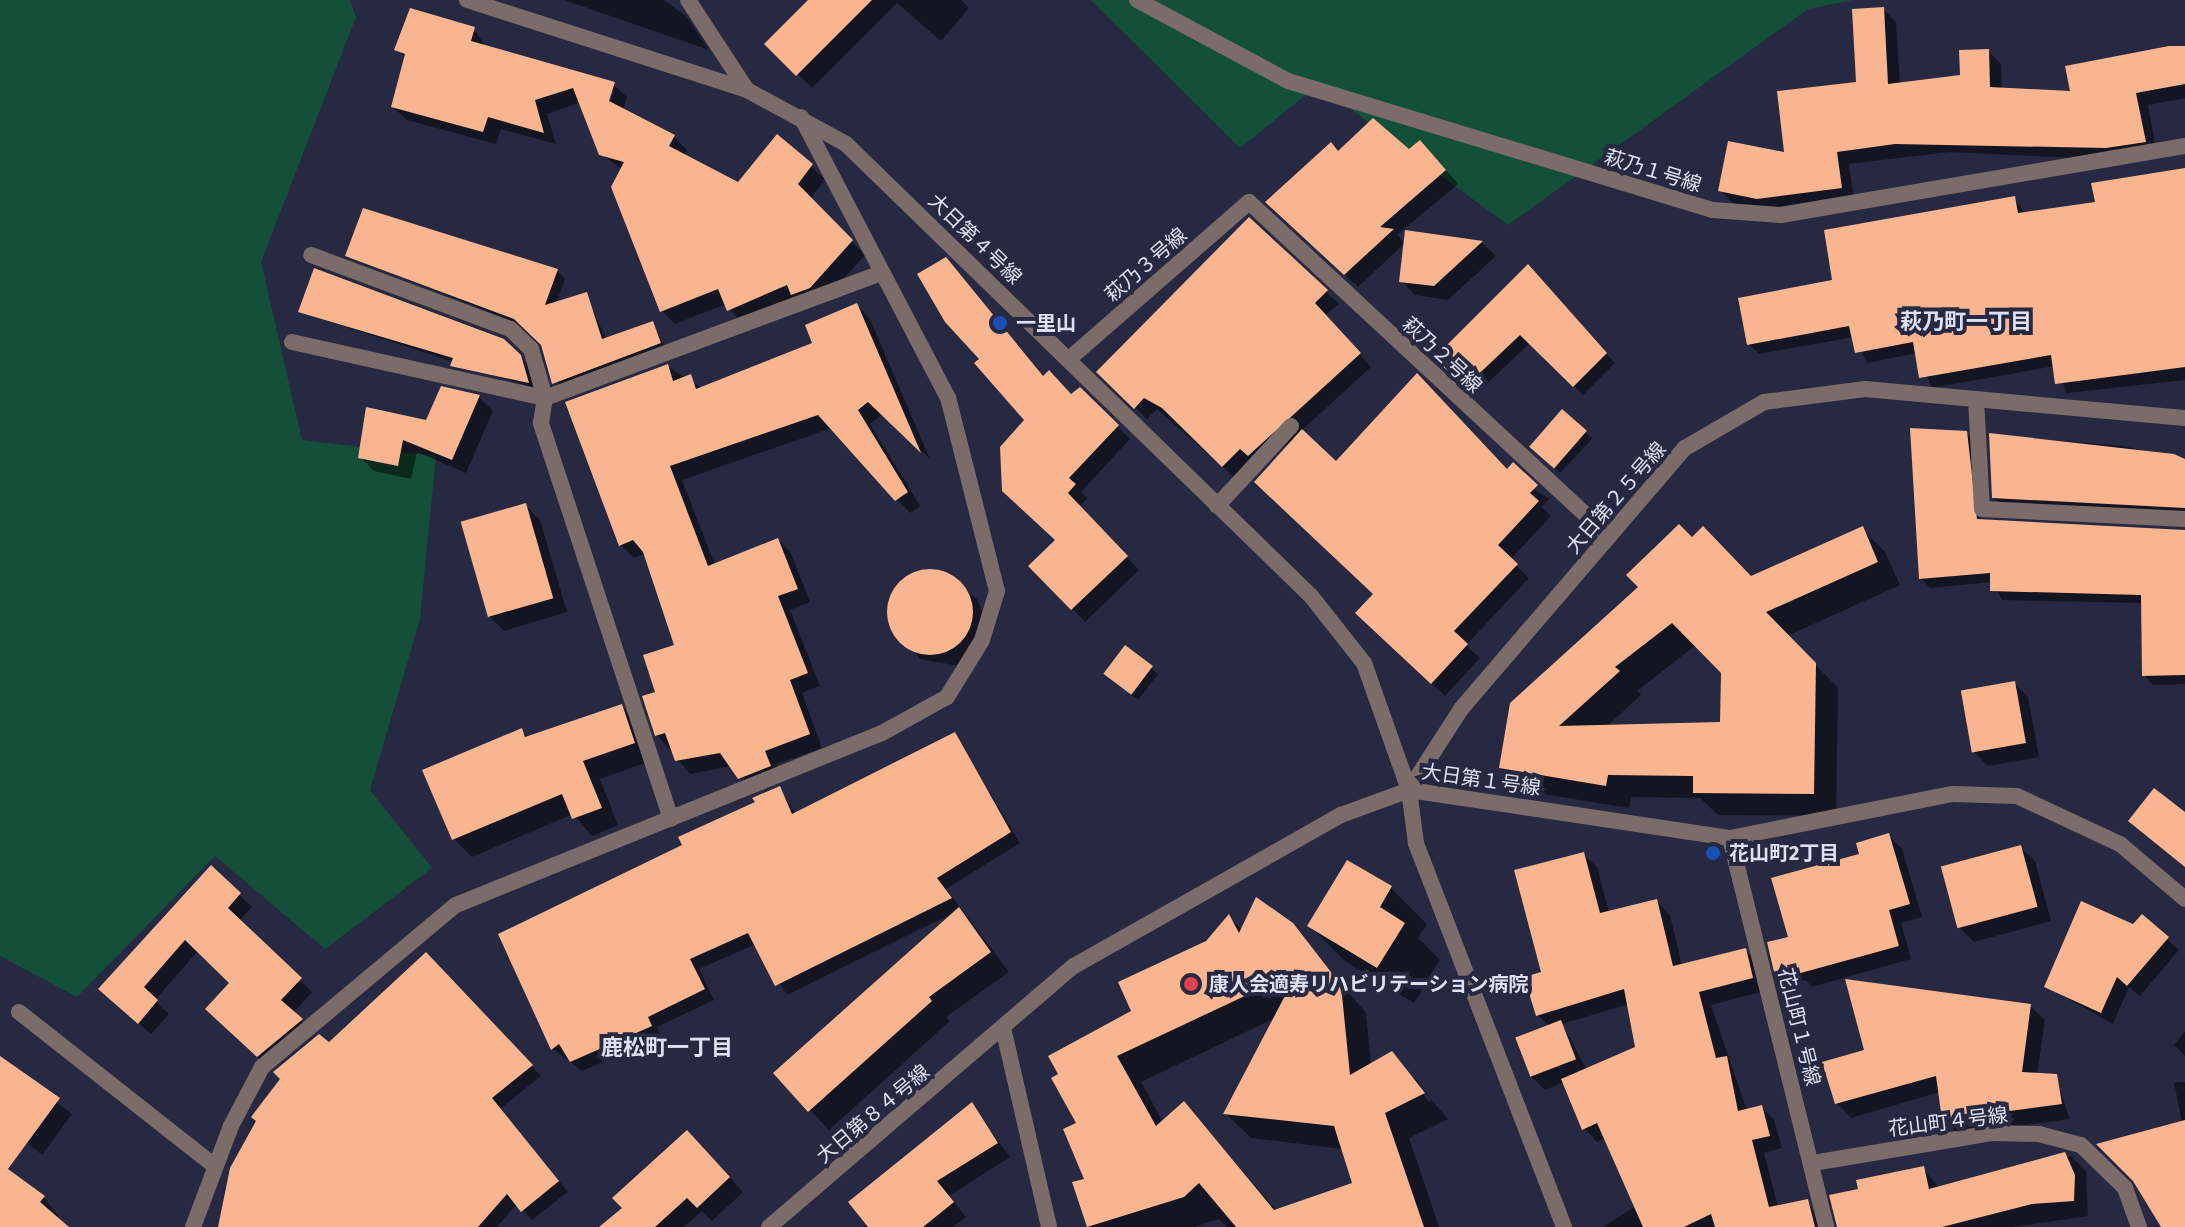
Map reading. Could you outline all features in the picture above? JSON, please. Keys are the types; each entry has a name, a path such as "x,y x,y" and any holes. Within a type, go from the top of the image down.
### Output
{"street":[{"name":"大日第４号線","path":"467,0 747,90 801,117 883,177 1311,596 1364,663 1409,790 1416,843 1564,1227"},
{"path":"688,0 747,90"},
{"name":"萩乃１号線","path":"1137,0 1288,81 1713,210 1781,215 2185,146"},
{"path":"193,1227 215,1166 262,1067 456,905 882,733 947,697 982,640 997,591 948,398 801,117"},
{"name":"萩乃３号線","path":"1069,359 1249,202"},
{"name":"萩乃２号線","path":"1249,202 1609,536"},
{"path":"311,255 510,329 531,349 545,398 541,423 671,819"},
{"path":"292,342 545,398 881,273"},
{"name":"大日第２５号線","path":"1409,790 1461,709 1685,448 1764,402 1865,389 2185,418"},
{"path":"1976,399 1982,509 2185,519"},
{"path":"1217,506 1291,426"},
{"name":"大日第１号線","path":"1004,1032 1074,966 1341,815 1409,790 1730,838 1953,794 2017,796 2120,844 2185,899"},
{"name":"花山町１号線","path":"1730,838 1813,1163 1826,1227"},
{"path":"19,1012 215,1166"},
{"path":"1004,1032 1049,1227"},
{"name":"大日第８４号線","path":"769,1227 1004,1032"},
{"name":"花山町４号線","path":"1813,1163 1992,1133 2039,1134 2081,1145 2125,1188 2139,1227"}],"green space":[{"path":"0,0 350,0 356,17 261,262 302,440 436,456 420,619 370,790 432,868 325,949 215,856 77,997 0,956"},
{"path":"1091,0 1853,0 1808,9 1508,225 1318,85 1240,148"}],"building":[{"path":"808,0 872,0 796,76 764,44"},
{"path":"1884,7 1888,84 1960,75 1959,50 1989,49 1990,87 2070,91 2065,66 2169,46 2185,46 2185,84 2136,93 2146,142 2106,148 1895,144 1837,152 1842,188 1757,199 1718,191 1728,141 1784,152 1777,91 1856,82 1852,9"},
{"path":"410,8 475,27 471,41 615,82 609,101 675,135 669,146 738,182 777,134 813,164 798,184 853,240 810,288 791,295 787,285 727,311 718,289 660,312 611,187 624,162 599,155 573,88 535,100 544,133 488,117 483,132 391,107 405,54 394,50"},
{"path":"1373,118 1409,149 1420,140 1446,170 1380,227 1394,229 1344,275 1265,202 1331,142 1338,151"},
{"path":"2185,168 2185,367 2055,384 2051,355 1919,378 1913,342 1855,353 1849,326 1747,345 1738,298 1832,280 1824,230 2015,196 2018,213 2095,202 2091,183"},
{"path":"363,208 558,269 545,305 587,292 602,339 653,321 661,343 552,384 541,345 514,319 345,256"},
{"path":"1249,217 1328,290 1315,303 1361,353 1248,456 1240,449 1222,467 1162,408 1144,398 1134,409 1096,372"},
{"path":"1405,230 1483,241 1434,286 1399,282"},
{"path":"946,257 1043,376 1049,370 1071,394 1080,387 1119,425 1069,478 1076,484 1068,493 1128,556 1071,610 1028,566 1055,540 1002,491 1000,447 1024,420 974,363 979,359 945,322 917,274"},
{"path":"1528,264 1607,353 1573,387 1520,335 1465,387 1434,358"},
{"path":"314,268 504,339 521,355 529,383 450,366 453,358 298,312"},
{"path":"857,303 921,453 868,402 858,410 908,492 895,501 818,415 670,466 708,566 778,538 798,589 778,596 808,673 790,680 810,734 765,751 771,766 738,779 720,753 675,761 665,733 655,736 642,696 655,692 643,655 674,645 643,552 633,540 619,546 565,402 668,364 673,381 691,374 696,389 812,343 805,325"},
{"path":"1417,373 1507,469 1513,462 1538,485 1530,493 1539,501 1498,545 1518,564 1454,631 1468,644 1431,684 1355,613 1373,594 1254,482 1302,429 1336,461"},
{"path":"441,386 480,395 452,460 403,440 398,466 358,458 366,407 426,420"},
{"path":"1562,409 1587,431 1554,468 1529,447"},
{"path":"1910,428 1967,431 1977,519 2185,530 2185,675 2142,676 2141,595 1990,591 1990,573 1919,579"},
{"path":"1989,433 2174,454 2185,459 2185,508 1992,498"},
{"path":"526,503 553,598 488,617 461,522"},
{"path":"1679,524 1692,537 1703,526 1751,576 1863,526 1878,562 1766,612 1816,663 1814,794 1693,793 1693,776 1608,775 1606,786 1499,768 1510,703 1638,587 1626,575","holes":["1672,623 1721,673 1720,722 1559,726 1620,671 1615,667"]},
{"path":"930,569 947,572 961,581 970,595 973,612 970,629 961,643 947,652 930,655 913,652 899,643 890,629 887,612 890,595 899,581 913,572"},
{"path":"1125,645 1153,666 1131,695 1103,674"},
{"path":"2015,681 2026,743 1972,753 1961,691"},
{"path":"622,704 635,743 583,761 602,808 572,819 562,794 452,840 422,770 522,728 525,737"},
{"path":"955,732 1011,832 937,878 952,898 775,986 748,933 690,959 705,989 648,1017 652,1026 570,1062 559,1044 551,1050 498,934 682,845 678,837 755,802 752,798 780,786 792,814"},
{"path":"2154,788 2185,812 2185,867 2128,821"},
{"path":"1889,833 1910,904 1889,910 1899,946 1797,974 1795,966 1774,972 1767,942 1788,937 1771,878 1859,854 1856,843"},
{"path":"2021,845 2038,907 1957,928 1941,866"},
{"path":"1584,852 1600,913 1657,899 1673,966 1746,948 1753,978 1699,992 1716,1058 1727,1056 1738,1111 1762,1105 1770,1136 1752,1140 1769,1207 1808,1199 1815,1227 1715,1227 1711,1214 1684,1227 1643,1227 1597,1123 1582,1130 1561,1079 1635,1047 1624,989 1536,1016 1524,977 1541,972 1514,870"},
{"path":"1347,860 1392,886 1380,907 1405,923 1377,968 1307,926"},
{"path":"211,865 241,893 228,908 302,978 281,1000 303,1019 257,1057 205,1009 229,983 185,940 144,987 158,1000 138,1024 98,989"},
{"path":"1256,897 1293,923 1341,985 1350,1075 1392,1051 1425,1093 1385,1113 1424,1227 1236,1227 1199,1183 1184,1197 1087,1227 1072,1182 1084,1179 1063,1129 1076,1123 1051,1078 1058,1074 1048,1056 1131,1011 1118,982 1206,941 1229,914 1239,933","holes":["1298,971 1223,1114 1334,1126 1352,1183 1274,1210 1184,1101 1156,1126 1117,1056"]},
{"path":"2081,901 2133,924 2142,914 2169,937 2127,986 2117,977 2101,1013 2044,987"},
{"path":"959,907 991,952 929,997 932,1001 808,1112 773,1073"},
{"path":"426,952 533,1065 492,1098 559,1181 521,1212 507,1194 478,1227 218,1227 230,1168 256,1121 251,1117 280,1079 273,1072 319,1034 329,1042"},
{"path":"1845,979 2031,1004 2022,1072 2057,1074 2062,1104 1942,1120 1936,1076 1835,1104 1822,1062 1864,1050"},
{"path":"1561,1020 1576,1059 1530,1077 1515,1038"},
{"path":"0,1056 60,1098 8,1169 45,1196 40,1202 69,1227 0,1227"},
{"path":"972,1102 998,1143 937,1181 954,1202 923,1227 868,1227 848,1202"},
{"path":"2185,1120 2185,1227 2161,1227 2133,1181 2096,1144"},
{"path":"687,1130 730,1177 697,1208 687,1198 655,1227 599,1227 622,1208 612,1198"},
{"path":"2065,1152 2075,1175 2074,1201 2032,1204 1942,1227 1837,1227 1829,1195 1858,1189 1856,1180 1924,1166 1929,1189"}],"place":[{"name":"一里山","path":"1000,323"},
{"name":"花山町2丁目","path":"1713,853"},
{"name":"康人会適寿リハビリテーション病院","path":"1191,984"}],"district":[{"name":"萩乃町一丁目","path":"1966,322"},
{"name":"鹿松町一丁目","path":"667,1048"}]}
